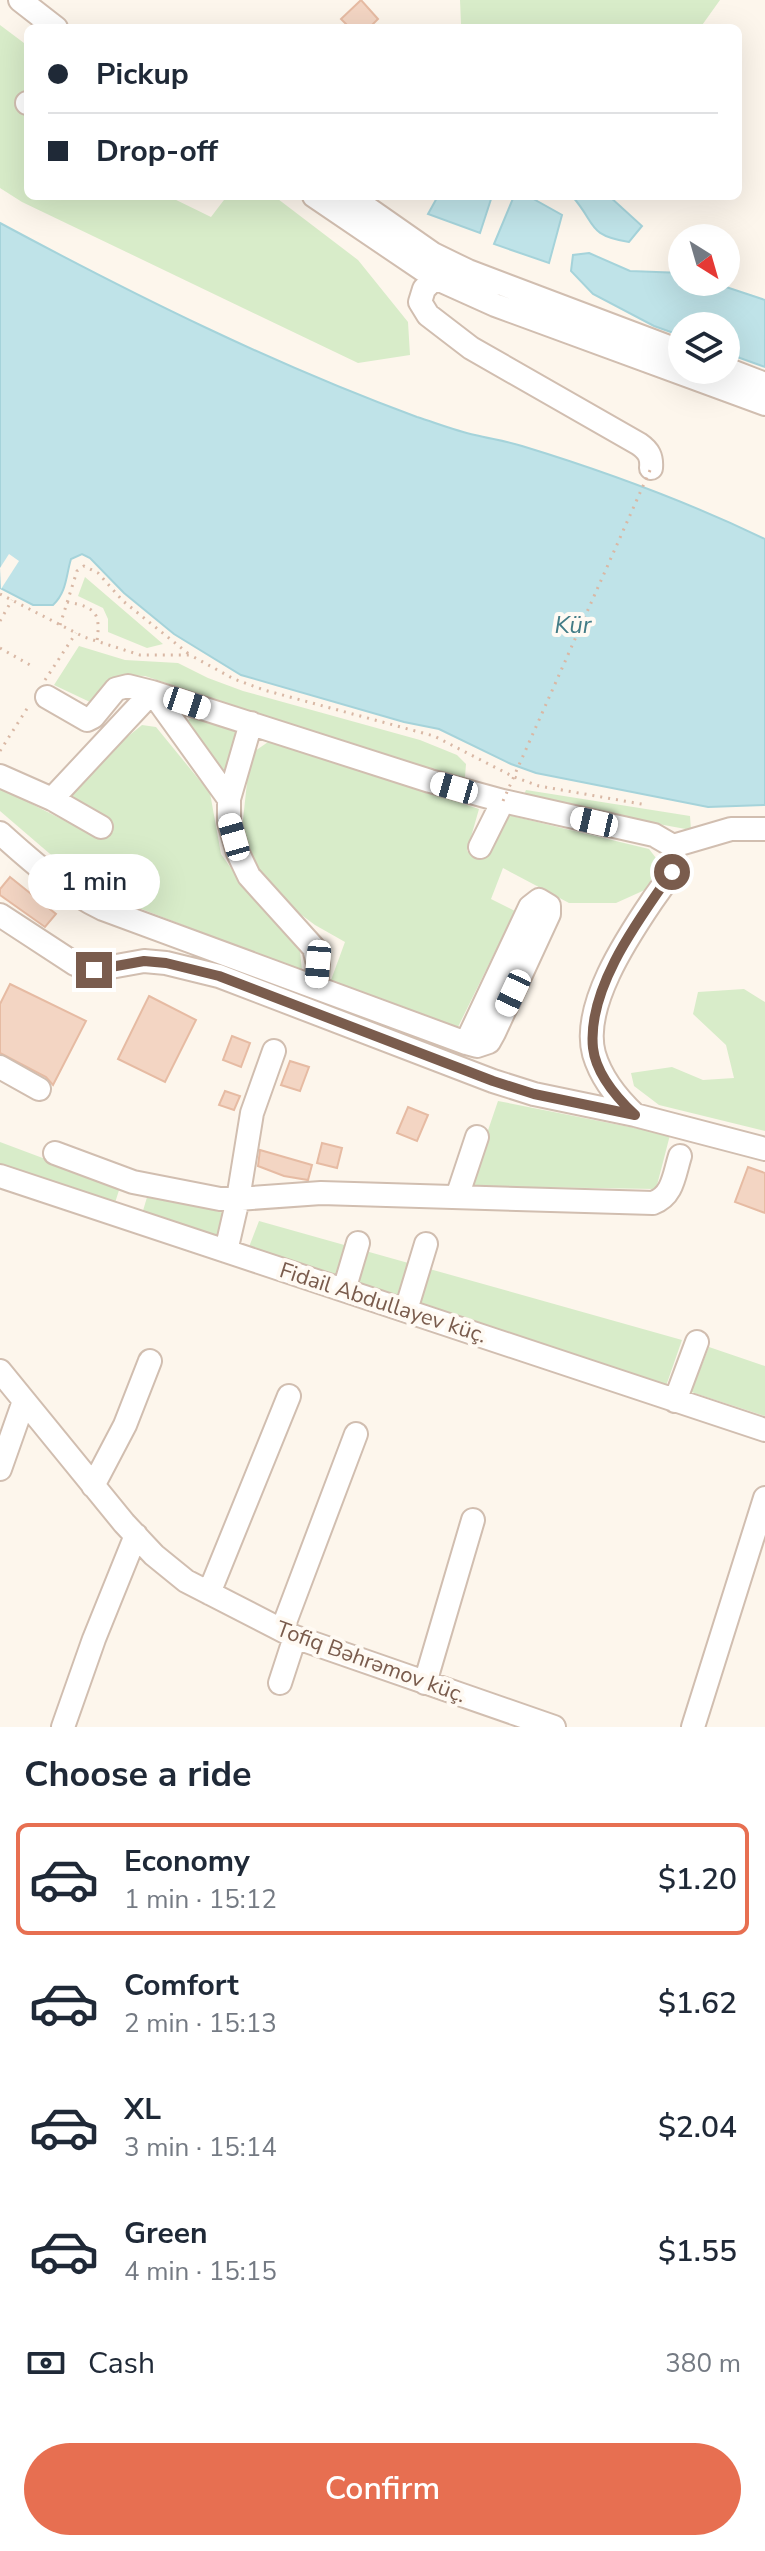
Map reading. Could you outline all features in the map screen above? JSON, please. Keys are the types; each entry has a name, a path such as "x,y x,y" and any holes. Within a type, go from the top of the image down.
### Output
{"street":[{"path":"20,0 51,24"},
{"path":"320,200 435,278 495,305 765,404"},
{"path":"356,200 433,254 468,271 668,347"},
{"path":"435,278 424,289 420,302 442,328 471,348 639,444 647,450 652,460 651,468"},
{"path":"740,374 765,384"},
{"path":"47,697 87,720 116,689 128,686 430,781 654,835 673,846 676,858 672,872 612,968 593,1023 593,1051 602,1073 619,1100 635,1115"},
{"path":"52,799 152,692"},
{"path":"152,692 229,799"},
{"path":"251,723 229,799 229,822 249,876 314,948 318,964 316,987"},
{"path":"0,776 52,799 101,827"},
{"path":"480,847 503,801"},
{"path":"673,846 731,829 765,829"},
{"path":"0,833 60,883 95,906 466,1043 477,1046 489,1042 494,1033 549,914 545,901 539,900 530,907 466,1043"},
{"path":"0,915 75,964 94,970 144,961 219,976 534,1094 635,1115 765,1149"},
{"path":"226,1251 238,1199 249,1123 274,1051"},
{"path":"0,1067 39,1089"},
{"path":"457,1197 477,1137"},
{"path":"55,1153 133,1182 194,1196 238,1199 321,1193 653,1203 663,1200 670,1190 680,1156"},
{"name":"Fidail Abdullayev küç.","path":"0,1176 765,1430"},
{"path":"125,1218 133,1182"},
{"path":"344,1290 358,1243"},
{"path":"406,1310 426,1244"},
{"path":"675,1401 697,1342"},
{"path":"93,1486 125,1425 150,1361"},
{"name":"Tofiq Bəhrəmov küç.","path":"0,1371 136,1535 154,1555 186,1581 289,1634 554,1727"},
{"path":"209,1593 289,1396"},
{"path":"0,1469 24,1401"},
{"path":"280,1683 289,1634 356,1434"},
{"path":"693,1727 765,1498"},
{"path":"425,1683 473,1520"},
{"path":"63,1727 136,1535"}],"path":[{"path":"503,801 651,468"},
{"path":"60,625 77,571 84,566 190,655 234,679 434,736 514,777 539,786 647,805"},
{"path":"0,594 60,625 140,655 190,655"},
{"path":"0,621 12,600"},
{"path":"67,602 85,605 96,614 99,623 97,641"},
{"path":"0,648 30,665"}],"green space":[{"path":"460,0 720,0 703,24 461,24"},
{"path":"0,25 24,43 24,200 176,200 211,217 224,200 279,200 358,260 408,322 410,355 358,363 22,202 0,188"},
{"path":"85,577 163,644 147,648 108,632 108,619 103,608 78,596"},
{"path":"79,646 125,660 178,663 243,691 420,740 457,755 466,764 465,777 456,780 145,676 114,680 92,703 54,685"},
{"path":"196,715 229,724 238,735 227,773 219,774 186,727 188,720"},
{"path":"142,725 156,727 210,793 221,854 250,895 284,929 300,951 302,971 100,893 0,811 0,788 93,835 79,803 71,794 110,751"},
{"path":"271,740 479,809 467,851 485,858 508,815 649,849 656,858 654,872 647,889 616,903 569,903 503,868 491,899 515,911 458,1027 331,980 345,942 280,899 256,866 242,829 248,773 255,751"},
{"path":"526,790 690,816 691,830 522,799"},
{"path":"744,989 765,1002 765,1131 659,1105 634,1086 631,1073 672,1067 703,1080 734,1078 726,1045 693,1014 698,992"},
{"path":"498,1101 670,1135 656,1189 469,1186"},
{"path":"0,1142 120,1187 114,1206 0,1168"},
{"path":"148,1194 224,1213 218,1239 142,1214"},
{"path":"259,1221 682,1340 666,1386 249,1247"},
{"path":"709,1347 765,1366 765,1416 691,1392"}],"water":[{"path":"436,200 491,200 480,233 428,214"},
{"path":"512,200 535,200 562,215 549,263 494,244"},
{"path":"575,200 613,200 642,226 629,242 605,236 594,227"},
{"name":"Kür","path":"0,223 102,277 310,375 446,427 522,446 615,477 706,512 765,539 765,805 708,807 536,773 439,729 404,722 241,675 174,634 82,554 71,559 64,589 53,605 33,605 0,588"},
{"path":"589,253 630,271 668,272 668,296 740,296 740,292 765,300 765,367 740,358 740,312 668,312 668,331 593,294 571,271 573,255"}],"pier":[{"path":"9,554 19,561 1,589 0,568"}],"building":[{"path":"361,0 378,19 373,24 346,24 341,19"},
{"path":"10,877 56,914 45,927 0,895 0,889"},
{"path":"10,984 86,1021 53,1085 46,1077 0,1053 0,1004"},
{"path":"149,996 196,1020 165,1082 118,1059"},
{"path":"232,1036 250,1043 241,1067 223,1060"},
{"path":"290,1061 309,1067 300,1091 281,1085"},
{"path":"225,1091 240,1096 234,1110 219,1105"},
{"path":"408,1107 428,1115 417,1141 397,1133"},
{"path":"322,1143 342,1148 337,1168 317,1163"},
{"path":"260,1150 312,1165 308,1180 284,1176 258,1166"},
{"path":"748,1167 765,1173 765,1213 735,1202"}],"route":[{"path":"94,970 144,961 219,976 493,1081 534,1094 635,1115 619,1100 602,1073 593,1051 593,1023 612,968 672,872"}]}
